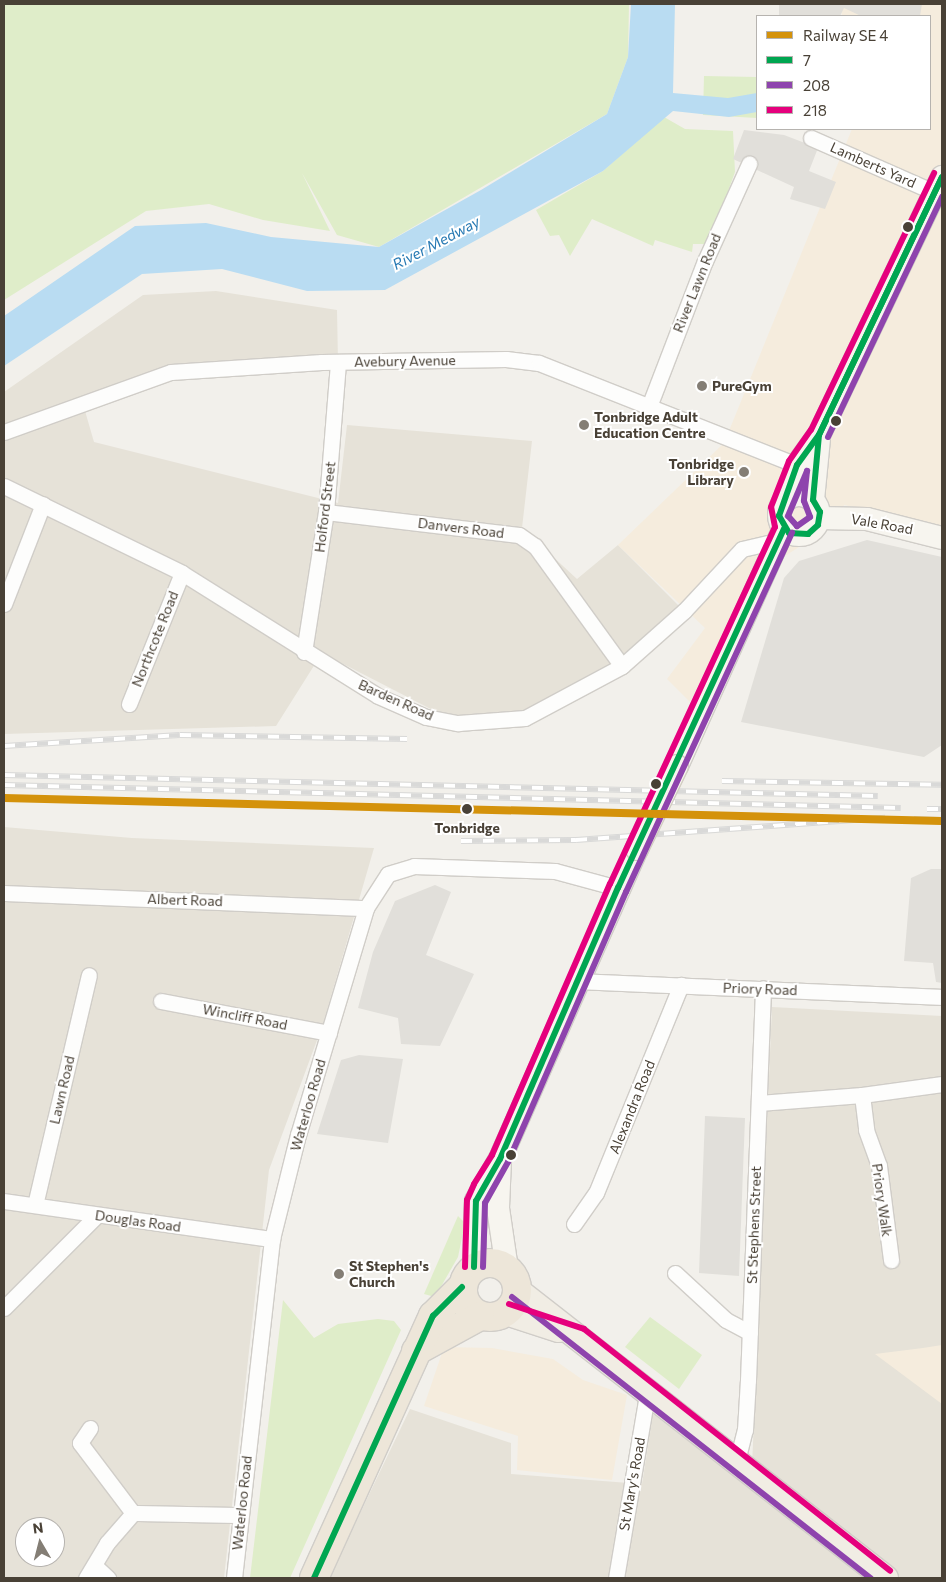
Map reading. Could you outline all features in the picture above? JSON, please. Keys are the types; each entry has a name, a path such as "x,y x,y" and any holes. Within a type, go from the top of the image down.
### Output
{"highway":[{"path":"314,1578 415,1352 433,1316 468,1277 491,1262 503,1297"},
{"path":"468,1277 466,1305 503,1297"},
{"path":"415,1352 503,1297"}],"main road":[{"path":"468,1277 476,1201 500,1159 618,888 677,766 780,535 779,516 787,498 797,465 819,435 939,185"},
{"path":"780,535 808,534 816,509 819,435"},
{"path":"787,498 800,495 816,509"},
{"name":"Vale Road","path":"816,509 942,538"},
{"path":"500,1159 498,1208 503,1297 579,1336 885,1578"}],"street":[{"name":"Lamberts Yard","path":"811,138 939,185"},
{"name":"River Lawn Road","path":"650,404 705,260 749,164"},
{"name":"Avebury Avenue","path":"4,432 171,372 338,362 535,362 650,404 797,465"},
{"name":"Holford Street","path":"304,652 326,512 338,362"},
{"name":"Barden Road","path":"4,486 182,574 304,652 378,696 426,717 458,723 525,718 622,666 684,611 742,549 780,535"},
{"path":"4,604 43,504"},
{"name":"Danvers Road","path":"326,512 519,535 535,546 622,666"},
{"name":"Northcote Road","path":"129,704 182,574"},
{"name":"Waterloo Road","path":"234,1578 272,1239 366,908 388,874 414,866 555,871 618,888"},
{"name":"Albert Road","path":"4,892 366,908"},
{"name":"Lawn Road","path":"35,1205 89,975"},
{"name":"Priory Road","path":"578,981 942,997"},
{"name":"Alexandra Road","path":"574,1224 600,1185 681,985"},
{"name":"St Stephens Street","path":"737,1461 745,1430 763,988"},
{"name":"Wincliff Road","path":"161,1001 329,1033"},
{"path":"759,1103 862,1095 942,1084"},
{"name":"Priory Walk","path":"862,1095 866,1130 879,1166 891,1260"},
{"name":"Douglas Road","path":"4,1201 96,1216 272,1239"},
{"path":"4,1308 96,1216"},
{"path":"675,1273 726,1320 750,1333"},
{"name":"St Mary's Road","path":"616,1578 648,1390"},
{"path":"90,1428 80,1443 133,1513"},
{"path":"133,1513 240,1515"},
{"path":"108,1578 90,1572 107,1543 133,1513"}],"shaded area":[{"path":"779,4 922,4 920,15 859,15 844,8 840,15 779,15"},
{"path":"840,4 942,4 942,526 844,505 837,523 777,561 761,556 690,702 667,679 705,628 618,545 724,443 852,130 931,130 931,15 842,15"},
{"path":"744,130 784,135 818,148 809,171 836,182 825,209 790,199 794,187 733,159"},
{"path":"216,291 337,310 338,362 192,369 83,404 94,442 338,503 347,425 532,441 522,528 577,579 618,545 684,611 622,666 550,706 458,723 322,653 276,726 4,734 4,392 143,295"},
{"path":"867,540 942,557 942,745 924,757 741,722 784,578 799,561"},
{"path":"4,827 132,838 374,848 323,1024 269,1170 224,1578 4,1578"},
{"path":"931,869 942,869 942,983 936,982 933,963 904,961 911,878"},
{"path":"435,885 451,892 426,955 474,974 440,1046 401,1044 398,1018 358,1008 373,952 395,901"},
{"path":"772,1007 942,1016 942,1578 329,1578 410,1409 511,1443 511,1474 642,1484 653,1414 751,1489"},
{"path":"359,1055 403,1059 388,1143 317,1134 341,1060"},
{"path":"705,1116 745,1118 739,1276 699,1273"},
{"path":"942,1345 942,1404 875,1354 923,1348"},
{"path":"444,1347 492,1348 553,1359 583,1380 627,1395 612,1480 517,1470 518,1436 424,1406"}],"green space":[{"path":"4,4 629,4 628,57 607,114 379,247 337,235 302,173 330,231 263,220 209,204 146,211 4,300"},
{"path":"704,76 756,77 756,118 703,115"},
{"path":"664,117 685,129 733,131 735,172 709,244 693,244 692,252 655,240 653,246 592,219 570,256 559,235 550,236 536,210 603,171"},
{"path":"458,1216 465,1223 458,1257 435,1297 424,1294"},
{"path":"283,1300 314,1338 338,1324 378,1319 394,1321 401,1330 290,1578 250,1578"},
{"path":"650,1317 702,1355 679,1389 625,1347"}],"water":[{"name":"River Medway","path":"631,4 675,4 673,93 728,98 756,93 756,112 729,117 673,111 603,171 385,290 307,291 222,269 142,274 4,366 4,316 135,226 206,223 271,237 379,247 481,190 607,114 628,57"}],"railway":[{"path":"4,746 180,735 407,739"},
{"path":"4,775 878,796"},
{"path":"722,781 942,785"},
{"path":"4,785 901,808"},
{"path":"927,809 942,809"},
{"path":"461,841 576,840 885,818"},
{"path":"914,819 942,820"}],"transit line":[{"name":"218","path":"465,1267 467,1200 474,1184 492,1155 610,884 775,527 771,507 789,461 811,430 934,173"},
{"name":"7","path":"942,177 819,435 878,311 942,177"},
{"name":"208","path":"828,437 942,197"},
{"name":"7","path":"819,435 813,500 820,512 818,525 808,534 789,533 779,516 797,465 819,435"},
{"name":"208","path":"807,471 804,501 810,517 797,526 788,516 807,471"},
{"name":"7","path":"474,1267 476,1201 500,1159 618,888 784,528"},
{"name":"208","path":"483,1267 485,1203 508,1162 626,892 792,532"},
{"path":"4,798 942,821"},
{"name":"7","path":"314,1578 433,1316 462,1287"},
{"name":"208","path":"512,1297 871,1578"},
{"name":"218","path":"509,1304 584,1329 890,1571"}],"place":[{"name":"PureGym","path":"702,386"},
{"name":"Tonbridge Adult Education Centre","path":"584,425"},
{"name":"Tonbridge Library","path":"744,472"},
{"name":"Tonbridge","path":"467,809"},
{"name":"St Stephen's Church","path":"339,1274"}]}
